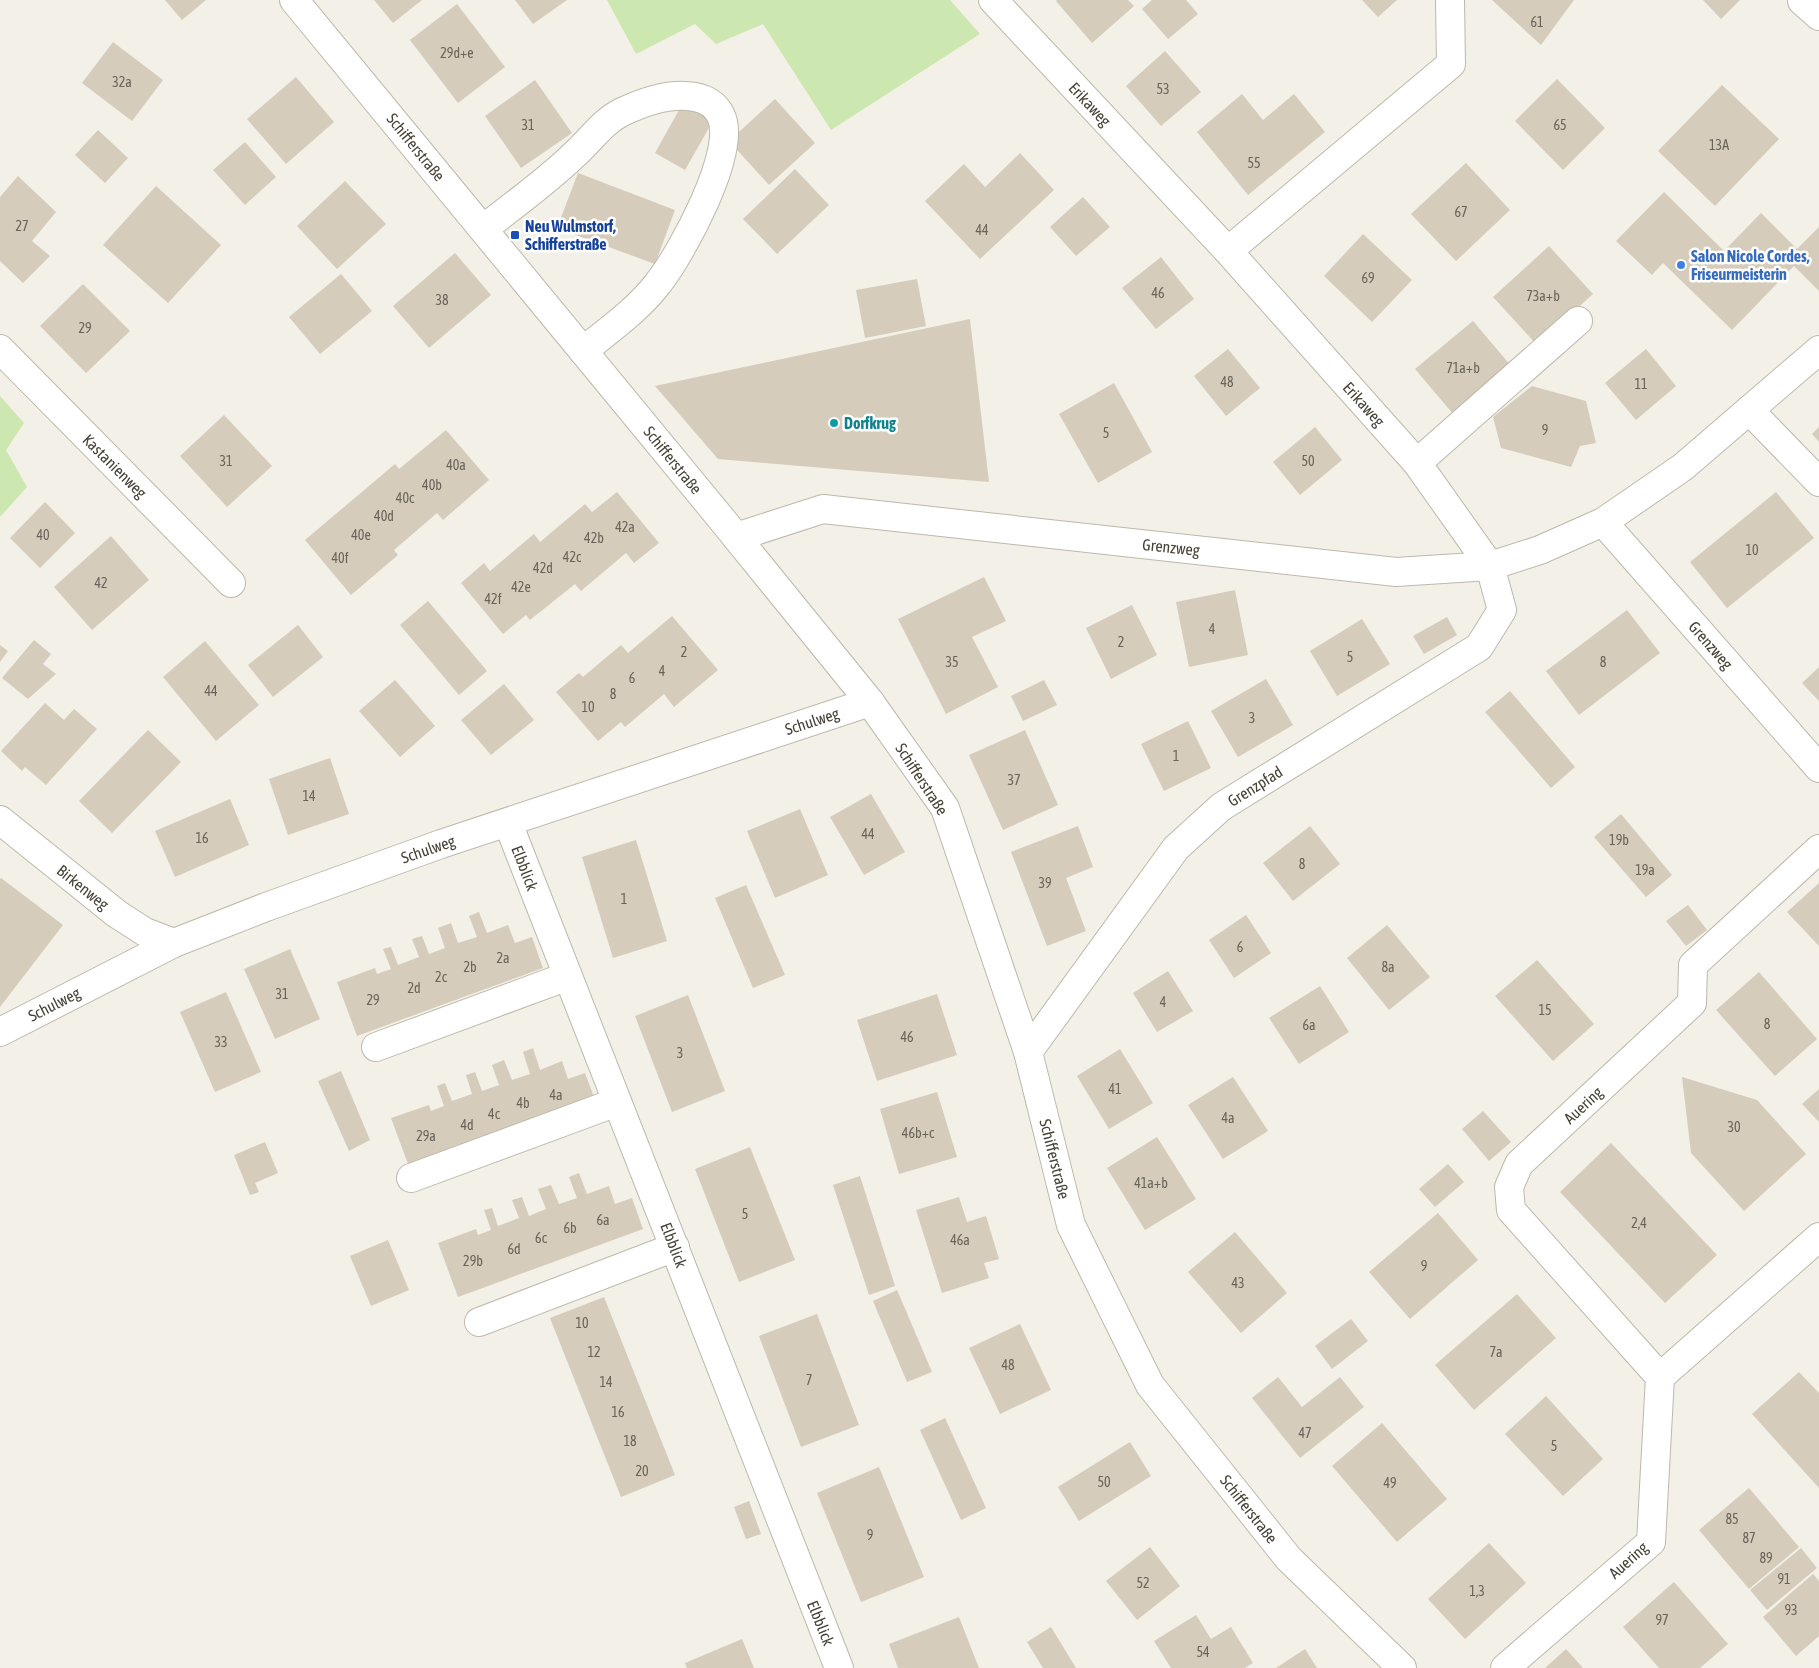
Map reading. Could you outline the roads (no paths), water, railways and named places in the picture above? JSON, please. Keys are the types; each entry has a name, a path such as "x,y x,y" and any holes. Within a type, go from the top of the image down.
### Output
{"street":[{"name":"Schifferstraße","path":"294,0 870,702 945,808 1028,1052 1071,1225 1150,1385 1289,1559 1402,1668"},
{"name":"Erikaweg","path":"992,0 1228,251 1417,463 1490,566"},
{"path":"1228,251 1451,64 1450,0"},
{"path":"1802,1 1819,16"},
{"path":"483,229 566,162 601,127 620,113 662,97 684,95 702,98 713,105 722,117 724,130 721,151 708,195 682,245 659,283 628,314 583,351"},
{"path":"1417,463 1578,321"},
{"name":"Kastanienweg","path":"0,349 230,583"},
{"name":"Grenzweg","path":"736,537 823,509 1396,572 1490,566 1540,550 1603,522 1683,467 1819,350"},
{"path":"1749,410 1819,482"},
{"name":"Grenzweg","path":"1603,522 1819,768"},
{"name":"Grenzpfad","path":"1028,1052 1176,848 1221,807 1479,647 1502,610 1490,566"},
{"name":"Schulweg","path":"0,1032 174,943 275,904 441,844 870,702"},
{"name":"Birkenweg","path":"0,820 117,914 145,932 174,943"},
{"name":"Elbblick","path":"508,823 839,1668"},
{"name":"Auering","path":"1504,1668 1651,1542 1660,1377 1511,1210 1509,1187 1519,1164 1692,1003 1694,965 1819,849"},
{"path":"376,1047 568,976"},
{"path":"411,1178 617,1102"},
{"path":"1660,1377 1819,1237"},
{"path":"479,1322 675,1247"}],"place":[{"name":"Neu Wulmstorf, Schifferstraße","path":"515,235"},
{"name":"Salon Nicole Cordes, Friseurmeisterin","path":"1681,265"},
{"name":"Dorfkrug","path":"834,423"}]}
